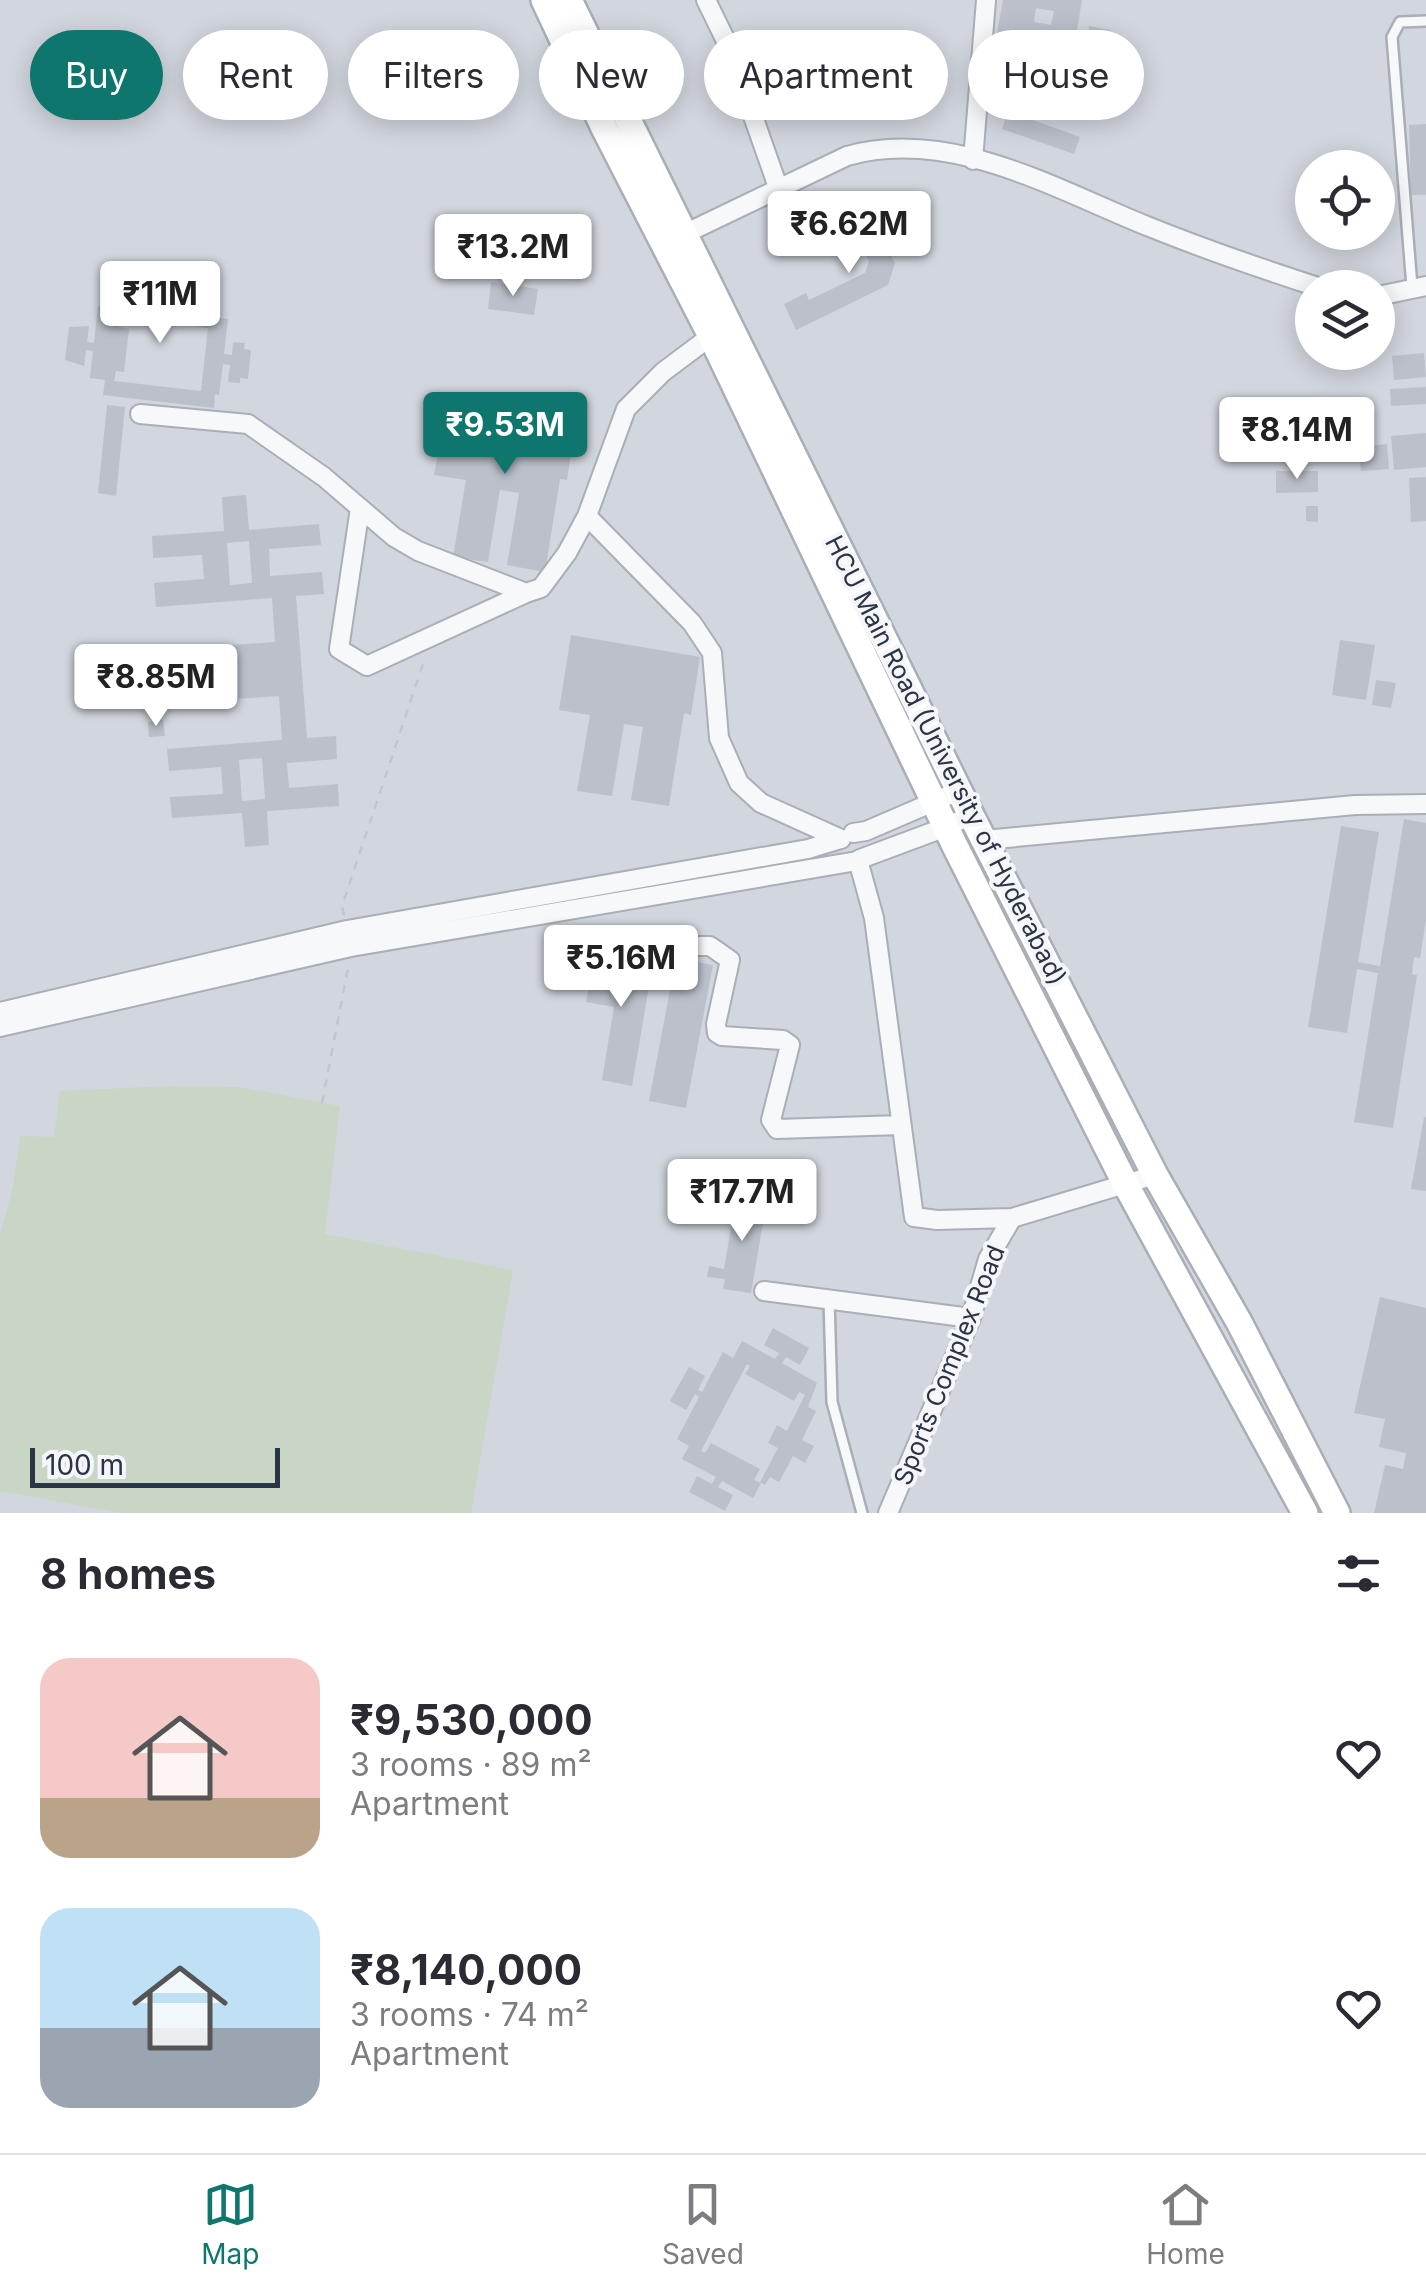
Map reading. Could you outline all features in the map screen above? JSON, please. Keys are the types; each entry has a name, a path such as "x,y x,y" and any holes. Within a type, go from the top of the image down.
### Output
{"street":[{"name":"HCU Main Road (University of Hyderabad)","path":"544,0 604,128 675,238 711,336 941,816 1126,1185 1305,1513"},
{"name":"HCU Main Road (University of Hyderabad)","path":"569,0 675,238 1156,1175 1239,1322 1337,1513"},
{"path":"706,0 728,45 779,190"},
{"path":"973,160 986,0"},
{"path":"675,238 848,156 873,149 918,149 973,160 1080,196 1225,256 1295,279"},
{"path":"360,508 339,649 367,666 541,588 567,553 586,516 626,409 663,372 711,336"},
{"path":"140,414 248,424 324,477 394,536 418,550 526,592"},
{"path":"586,516 692,623 712,653 719,738 740,784 761,803 847,836"},
{"path":"0,1027 349,939 857,861 965,803"},
{"path":"985,840 1355,805 1426,804"},
{"path":"0,1012 789,852 941,816"},
{"path":"847,836 840,853 857,861 874,918 914,1217 1012,1218"},
{"path":"592,946 710,946 723,953 730,960 717,1033 783,1040 790,1045 770,1120 777,1129 901,1125"},
{"name":"Sports Complex Road","path":"888,1513 971,1318 988,1259 1012,1218 1156,1175"},
{"path":"764,1290 971,1318"}],"lane":[{"path":"1419,288 1392,37 1400,22 1426,21"},
{"path":"829,1298 832,1402 862,1513"}],"path":[{"path":"322,1103 342,1008 349,939 342,906 395,756 412,690 434,637"}],"shaded area":[{"path":"0,0 1426,0 1426,1513 0,1513"}],"green space":[{"path":"240,1087 340,1106 325,1234 513,1270 471,1513 120,1513 0,1491 0,1235 13,1187 20,1136 54,1137 60,1091"}],"building":[{"path":"1003,0 1082,0 1077,30 998,30","holes":["1036,8 1054,11 1051,25 1034,22"]},
{"path":"1005,120 1033,120 1080,137 1074,154 1002,129"},
{"path":"1426,124 1426,195 1411,195 1409,125"},
{"path":"865,207 895,263 888,285 796,330 784,304 806,293 809,300 865,273 869,261 845,218"},
{"path":"150,270 183,274 183,299 215,303 213,317 228,319 224,354 232,355 233,342 245,343 244,349 251,350 248,379 240,378 240,383 228,382 230,365 223,364 214,408 103,395 105,380 90,378 93,351 86,350 84,366 65,360 69,327 89,326 87,342 94,343 98,306 108,307 114,291 160,296 160,290 146,288","holes":["120,317 208,328 201,391 114,381 116,371 124,372 129,329 119,327"]},
{"path":"491,282 538,289 534,315 488,309"},
{"path":"1424,353 1426,377 1394,380 1395,356"},
{"path":"1426,387 1426,404 1391,406 1390,389"},
{"path":"447,401 576,422 567,480 560,479 545,572 507,565 519,493 500,490 488,562 453,557 466,480 434,475"},
{"path":"107,405 125,407 116,496 98,493"},
{"path":"1426,433 1426,467 1394,470 1391,436"},
{"path":"1387,444 1389,469 1361,471 1359,447"},
{"path":"1276,471 1318,471 1318,492 1276,493"},
{"path":"1426,477 1426,521 1411,522 1409,478"},
{"path":"246,495 249,530 319,524 321,545 269,549 270,576 322,572 324,594 296,596 307,738 336,736 337,759 287,763 289,788 338,784 339,806 267,811 269,845 245,847 242,813 172,818 170,797 223,794 221,767 169,771 167,749 282,740 279,696 162,704 159,650 275,642 272,598 156,607 154,583 204,579 202,555 153,558 152,536 224,531 222,497","holes":["249,541 252,583 230,585 227,543","262,758 265,799 242,801 239,760"]},
{"path":"1306,506 1318,506 1318,522 1306,521"},
{"path":"571,635 700,657 691,715 684,713 669,806 631,800 643,727 624,724 612,796 577,791 590,715 559,710"},
{"path":"1340,640 1375,645 1366,700 1332,695"},
{"path":"1376,680 1396,683 1391,708 1372,705"},
{"path":"163,720 165,736 149,737 148,722"},
{"path":"1404,819 1426,823 1426,920 1420,958 1414,957 1412,974 1417,975 1393,1128 1354,1122 1378,973 1357,969 1347,1033 1308,1027 1341,826 1379,832 1358,962 1380,966"},
{"path":"595,953 653,963 632,1086 602,1080 614,1007 586,1002"},
{"path":"676,958 713,965 686,1108 649,1101"},
{"path":"1426,1117 1426,1191 1411,1189"},
{"path":"737,1195 767,1200 751,1293 723,1289 725,1279 707,1277 709,1266 724,1269 733,1216 718,1213 720,1203 735,1205"},
{"path":"1380,1297 1426,1308 1426,1513 1374,1513 1385,1465 1403,1469 1406,1453 1379,1447 1385,1419 1354,1413"},
{"path":"773,1328 809,1348 800,1365 786,1357 782,1363 817,1383 808,1407 816,1411 802,1440 814,1446 805,1463 793,1456 779,1482 770,1477 765,1485 760,1482 778,1448 768,1443 777,1425 787,1431 805,1395 799,1392 794,1401 745,1374 750,1366 747,1364 701,1451 705,1453 711,1443 760,1469 754,1480 761,1483 753,1498 722,1481 718,1487 733,1495 725,1511 689,1492 697,1476 712,1484 716,1477 682,1459 689,1446 677,1439 699,1397 695,1394 686,1410 670,1401 689,1367 705,1376 698,1390 702,1392 723,1352 733,1358 742,1341 775,1359 779,1353 764,1345"}]}
